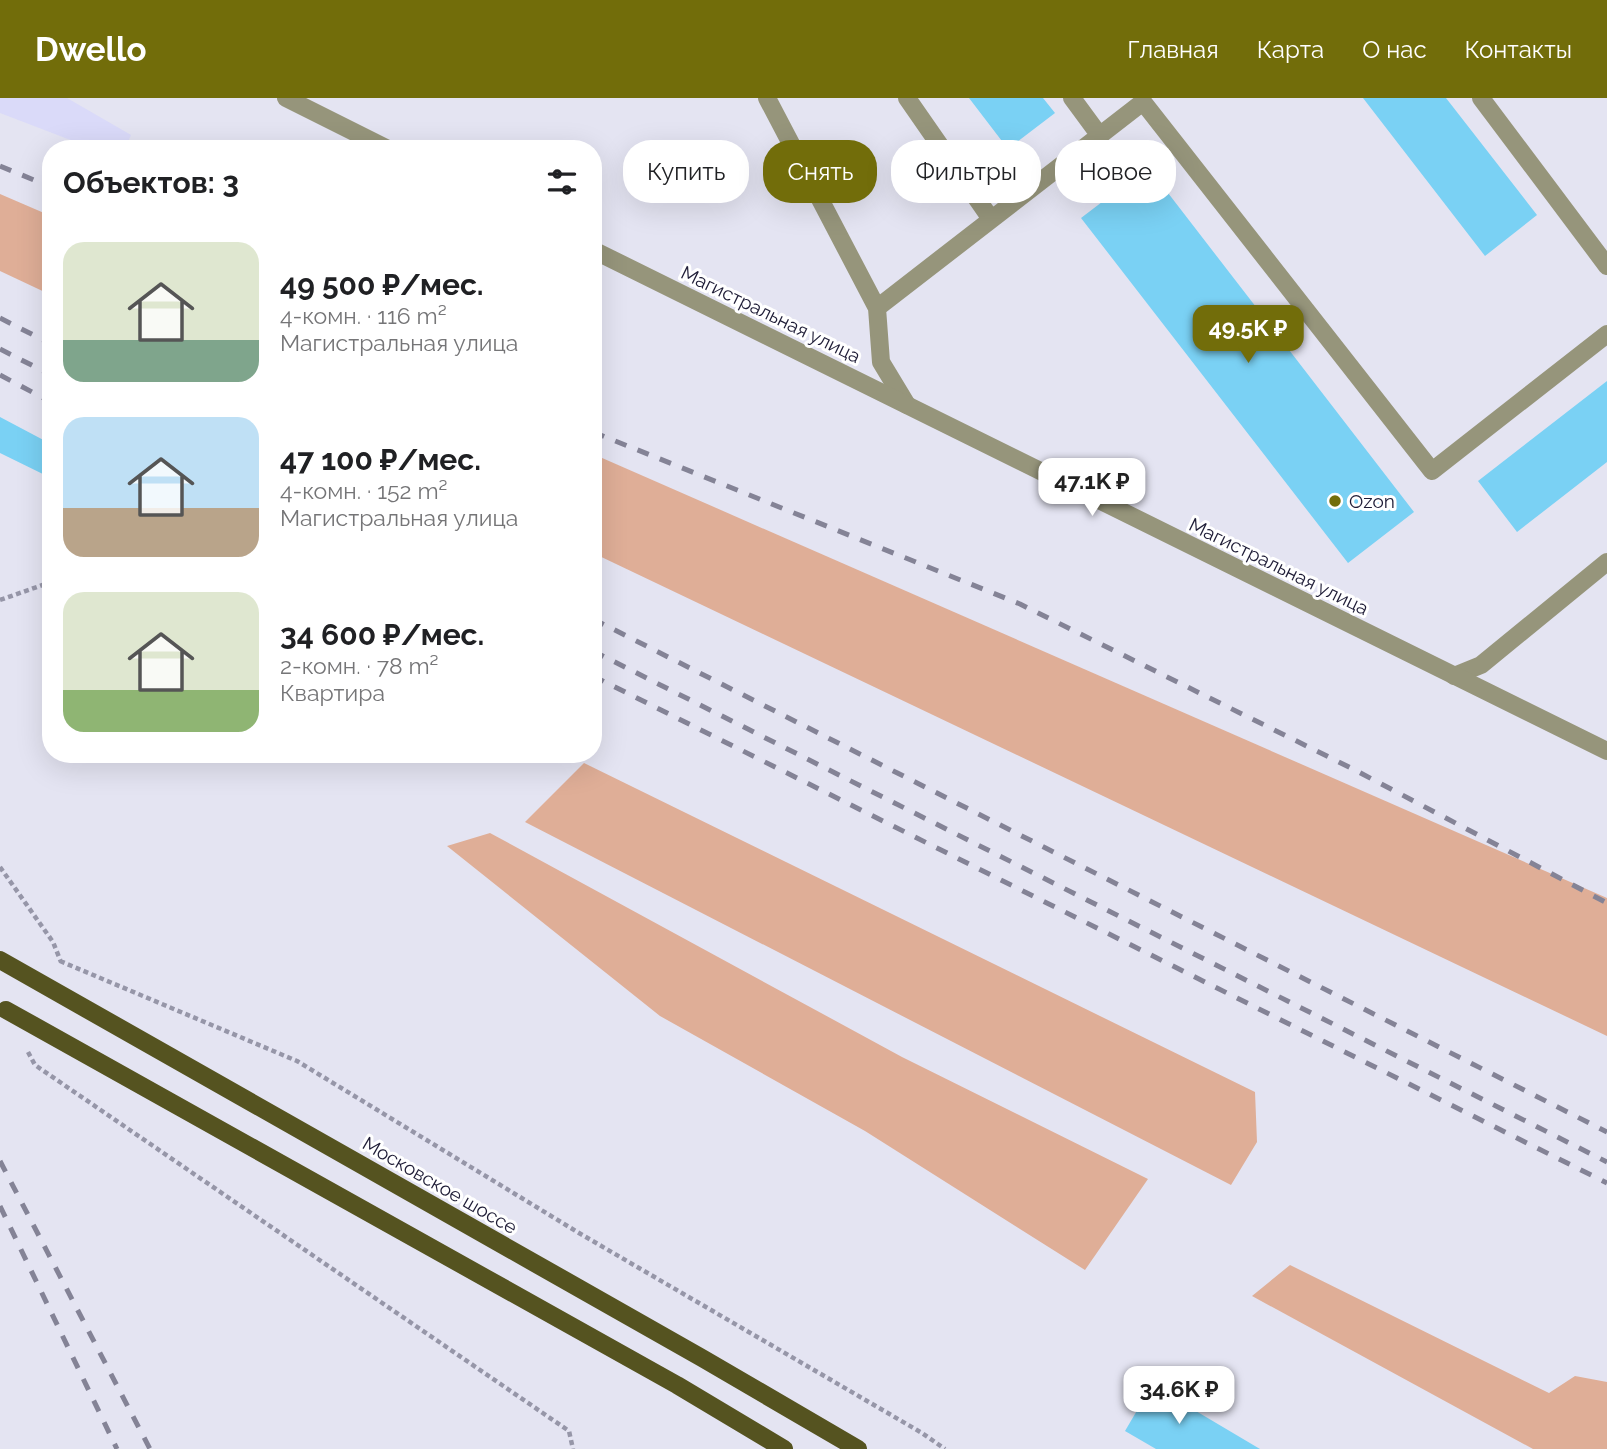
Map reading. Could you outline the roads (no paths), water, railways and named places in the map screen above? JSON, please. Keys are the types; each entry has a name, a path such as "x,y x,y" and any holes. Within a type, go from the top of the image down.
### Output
{"main road":[{"name":"Московское шоссе","path":"0,960 858,1449"},
{"path":"6,1010 677,1385 784,1449"}],"street":[{"path":"286,98 370,140"},
{"path":"767,98 877,308 881,362 907,405"},
{"path":"907,98 991,219"},
{"path":"1072,98 1100,136"},
{"path":"1481,98 1607,266"},
{"path":"877,308 1147,100 1432,471 1607,334"},
{"name":"Магистральная улица","path":"602,254 1607,751"},
{"path":"1454,676 1481,665 1607,562"}],"railway":[{"path":"0,166 42,183"},
{"path":"0,318 42,339"},
{"path":"0,349 42,370"},
{"path":"0,375 42,397"},
{"path":"602,436 1020,604 1353,769 1607,903"},
{"path":"602,624 1607,1132"},
{"path":"602,656 1607,1162"},
{"path":"602,680 1607,1183"},
{"path":"0,1161 150,1449"},
{"path":"0,1206 117,1449"}],"place":[{"name":"Ozon","path":"1335,501"}]}
